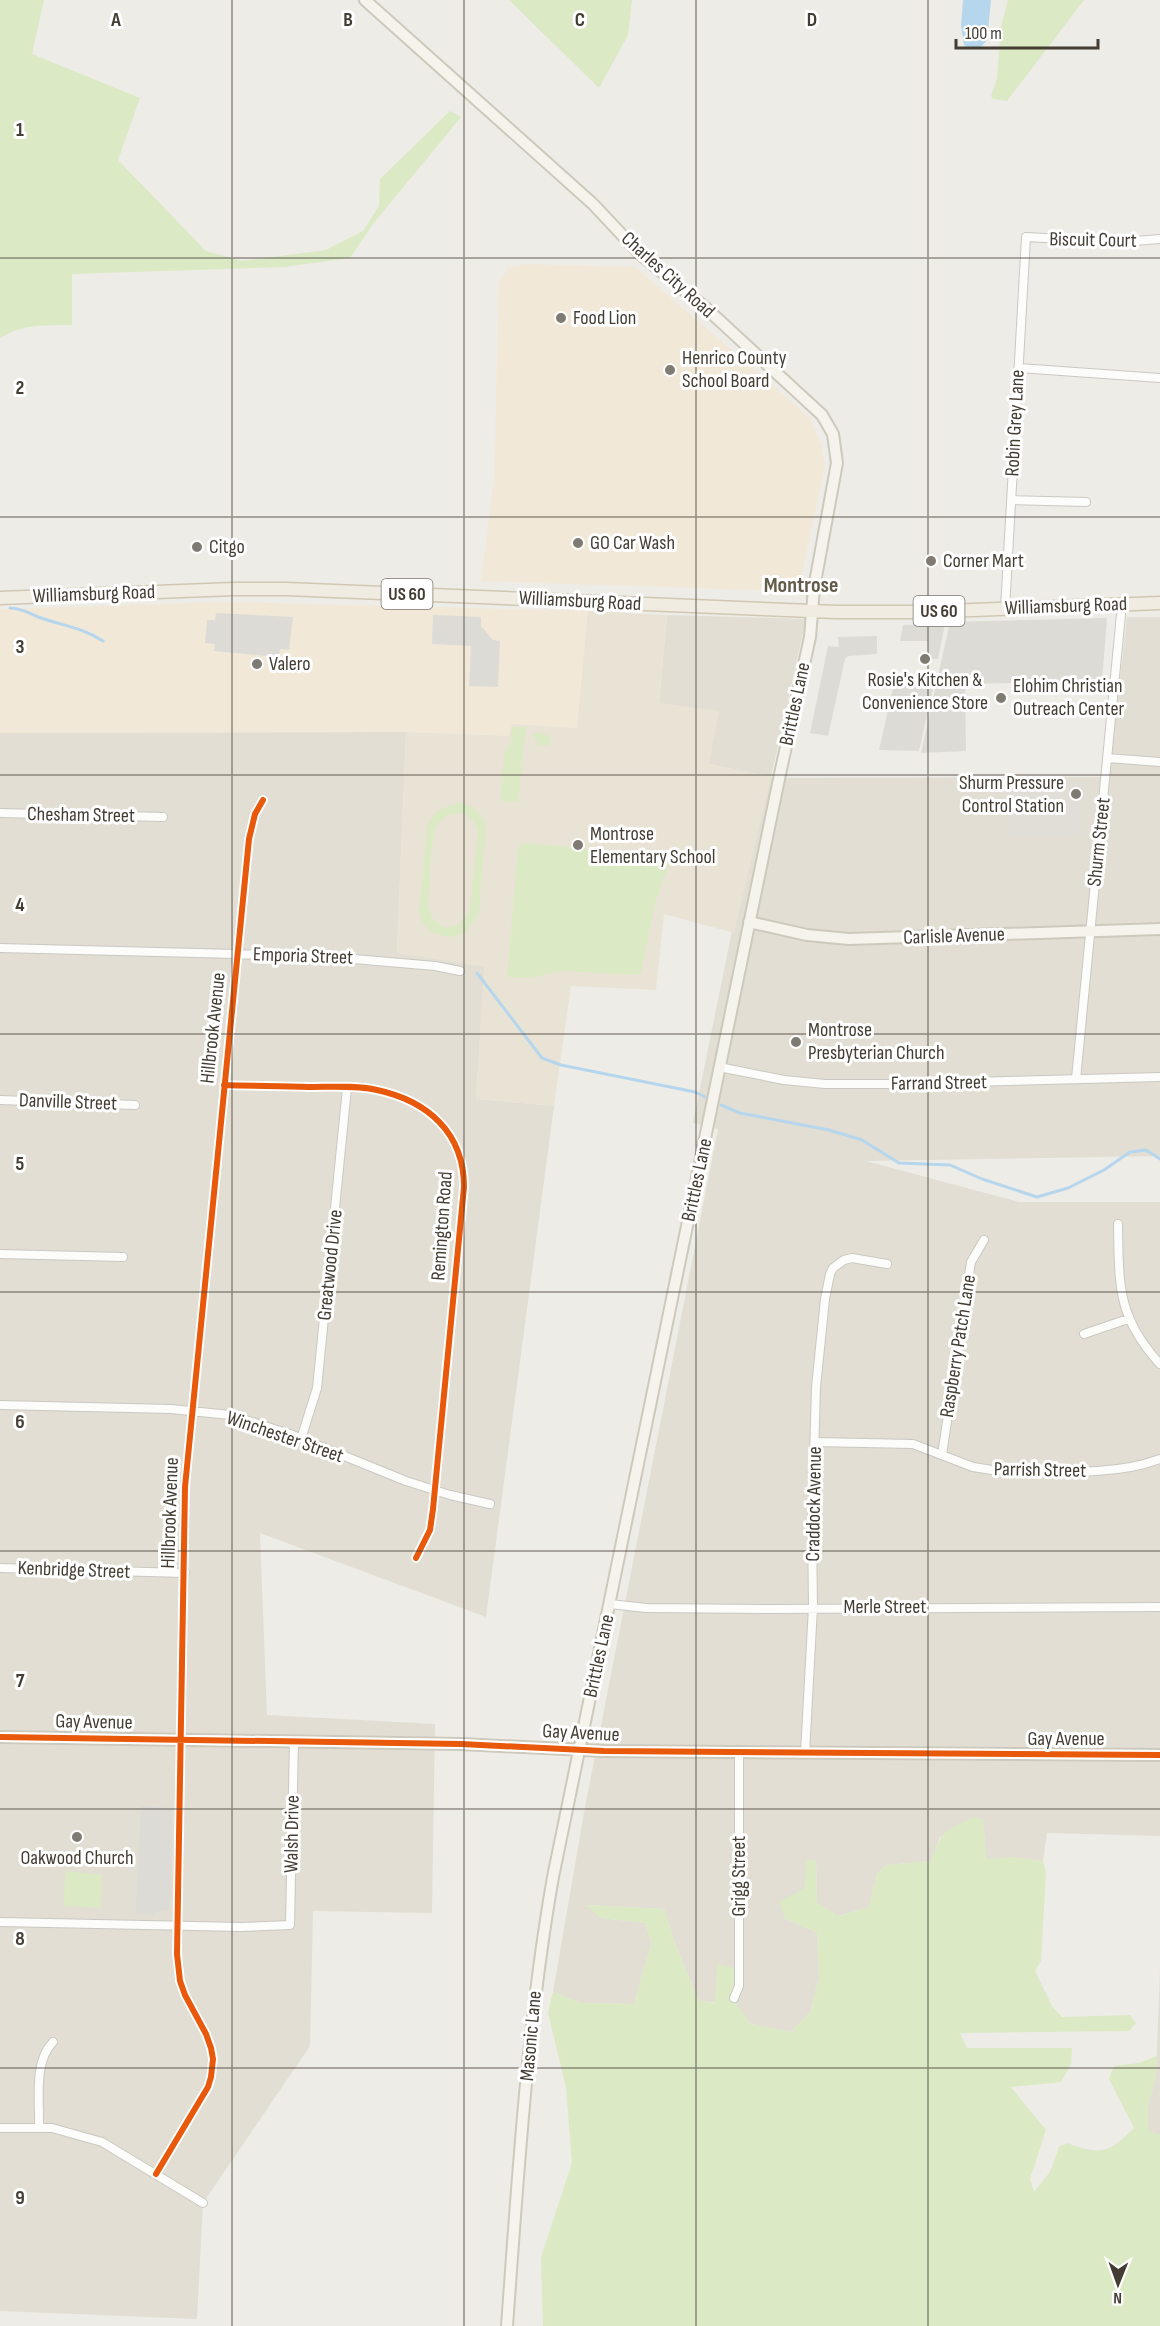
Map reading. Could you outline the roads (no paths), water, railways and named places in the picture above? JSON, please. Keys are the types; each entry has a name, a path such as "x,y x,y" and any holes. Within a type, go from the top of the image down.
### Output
{"main road":[{"name":"Charles City Road","path":"365,0 593,204 639,253 708,310 822,415 833,434 837,463 814,588 813,611"},
{"name":"Williamsburg Road","path":"0,598 218,590 286,590 896,613 1160,603"},
{"name":"Brittles Lane","path":"580,1749 719,1067 810,637 813,611"},
{"name":"Carlisle Avenue","path":"749,922 807,935 849,939 1160,929"},
{"name":"Gay Avenue","path":"0,1737 461,1744 739,1752 1160,1755"},
{"name":"Masonic Lane","path":"507,2326 531,2033 540,1953 580,1749"}],"street":[{"name":"Biscuit Court","path":"1026,237 1123,242 1160,239"},
{"name":"Robin Grey Lane","path":"1005,609 1026,237"},
{"path":"1018,368 1160,378"},
{"path":"1011,500 1086,502"},
{"name":"Shurm Street","path":"1076,1079 1122,604"},
{"path":"1107,758 1160,762"},
{"name":"Hillbrook Avenue","path":"156,2174 208,2088 213,2059 206,2034 190,2008 180,1981 177,1954 185,1487 249,839 255,814 263,800"},
{"name":"Chesham Street","path":"0,813 162,817"},
{"name":"Emporia Street","path":"0,948 368,959 460,970"},
{"name":"Farrand Street","path":"719,1067 784,1080 825,1084 1160,1077"},
{"name":"Remington Road","path":"224,1085 377,1090 406,1100 424,1110 445,1128 460,1154 464,1171 435,1490 430,1530 416,1558"},
{"name":"Greatwood Drive","path":"302,1439 317,1388 347,1088"},
{"name":"Danville Street","path":"0,1100 135,1105"},
{"path":"1118,1224 1121,1295 1128,1319 1160,1364"},
{"name":"Raspberry Patch Lane","path":"942,1455 971,1262 984,1240"},
{"path":"0,1254 123,1257"},
{"name":"Craddock Avenue","path":"805,1753 813,1607 812,1526 817,1364 825,1299 830,1274 841,1261 852,1258 887,1264"},
{"path":"1084,1334 1128,1319"},
{"name":"Winchester Street","path":"0,1405 192,1411 244,1418 406,1481 490,1504"},
{"name":"Parrish Street","path":"815,1442 913,1444 974,1467 992,1470 1108,1470 1146,1464 1160,1459"},
{"name":"Kenbridge Street","path":"0,1568 185,1574"},
{"name":"Merle Street","path":"610,1604 646,1608 1160,1607"},
{"name":"Walsh Drive","path":"177,1925 288,1926 291,1918 294,1741"},
{"name":"Grigg Street","path":"734,1998 739,1986 739,1752"},
{"path":"0,1922 177,1925"},
{"path":"39,2128 40,2068 46,2049 53,2042"},
{"path":"0,2128 52,2128 102,2142 203,2203"}],"water":[{"path":"963,0 991,0 987,40 980,48 968,48 964,45 961,26"}],"waterway":[{"path":"10,608 80,630 103,641"},
{"path":"477,973 542,1058 561,1065 695,1092 705,1097"},
{"path":"721,1105 740,1113 829,1130 862,1140 899,1163 950,1165 982,1179 1037,1197 1068,1188 1104,1170 1130,1152 1146,1150 1160,1159"}],"place":[{"name":"Food Lion","path":"561,318"},
{"name":"Henrico County School Board","path":"670,370"},
{"name":"GO Car Wash","path":"578,543"},
{"name":"Citgo","path":"197,547"},
{"name":"Corner Mart","path":"931,561"},
{"name":"Rosie's Kitchen & Convenience Store","path":"925,659"},
{"name":"Valero","path":"257,664"},
{"name":"Elohim Christian Outreach Center","path":"1001,698"},
{"name":"Shurm Pressure Control Station","path":"1076,794"},
{"name":"Montrose Elementary School","path":"578,845"},
{"name":"Montrose Presbyterian Church","path":"796,1042"},
{"name":"Oakwood Church","path":"77,1837"}],"district":[{"name":"Montrose","path":"801,585"}]}
